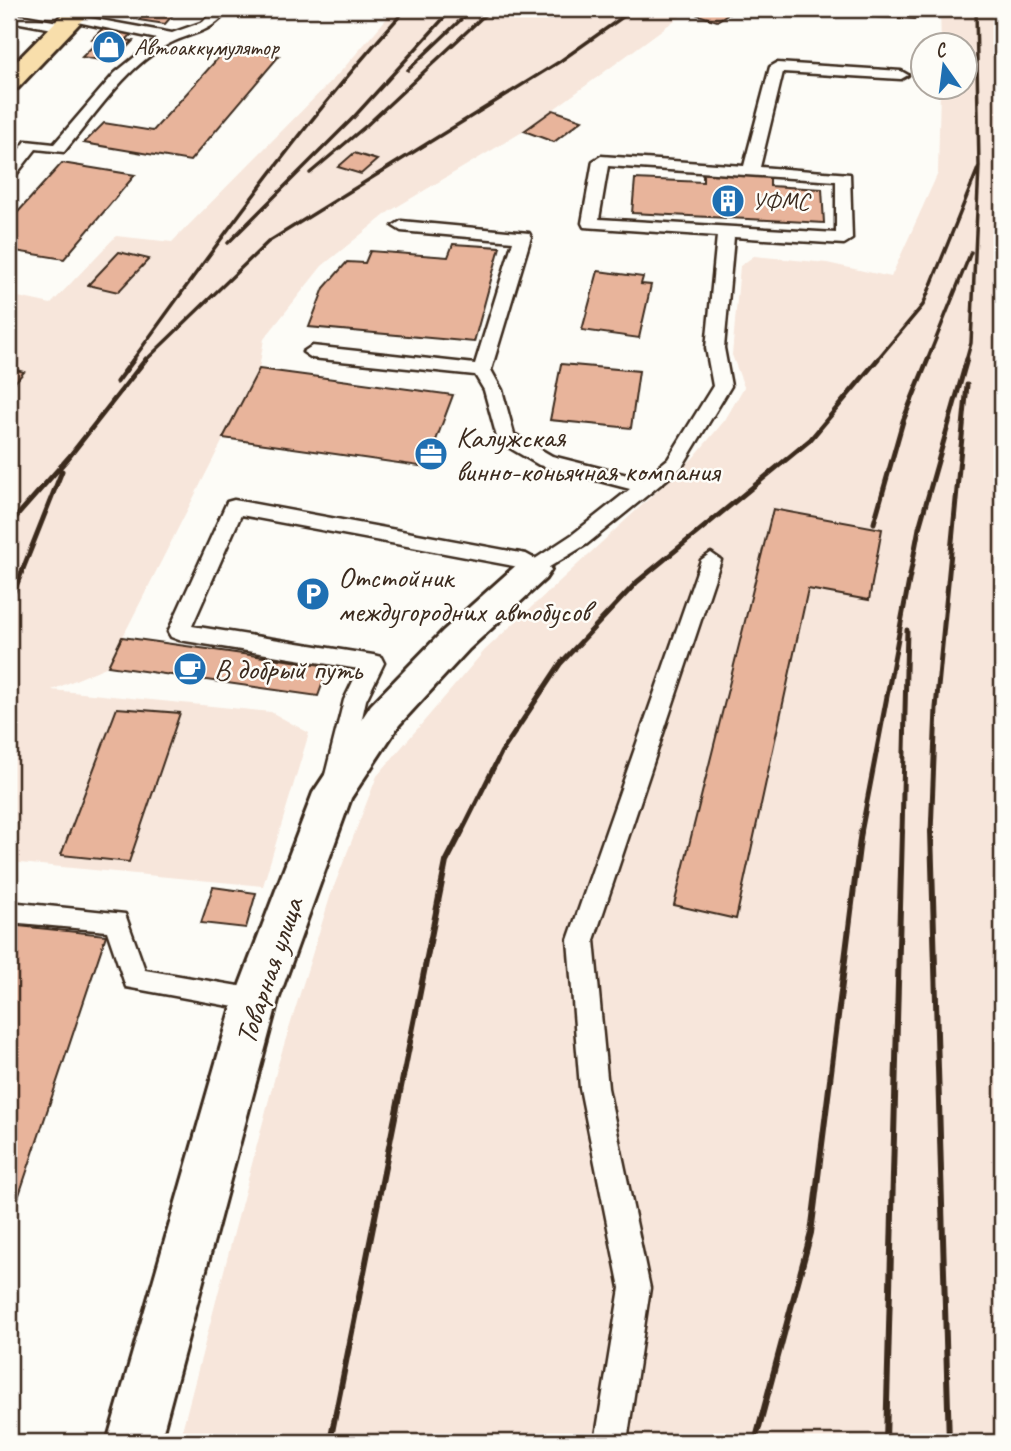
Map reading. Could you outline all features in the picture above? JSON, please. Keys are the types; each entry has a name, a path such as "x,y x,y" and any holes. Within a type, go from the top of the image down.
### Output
{"main road":[{"path":"9,83 73,18"}],"street":[{"name":"Товарная улица","path":"134,1442 256,1000 333,793 385,715 456,640 533,570"}],"lane":[{"path":"9,173 32,144 58,149 120,76 159,43 208,25 222,9"},
{"path":"9,17 73,18 170,37"},
{"path":"751,170 777,67 901,75"},
{"path":"601,161 844,177 844,239 726,232 590,223 601,161"},
{"path":"401,226 523,237 482,370 493,390 505,437 546,461 646,486"},
{"path":"333,793 355,700 373,663 180,632 234,507 526,561 533,570 580,540 675,463 722,386 715,348 726,232"},
{"path":"312,352 482,370"},
{"path":"611,1442 635,1288 594,1088 581,940 711,560"},
{"path":"9,912 116,921 135,979 256,1000"}],"shaded area":[{"path":"395,9 690,9 524,131 390,211 322,266 264,339 259,369 108,666 52,690 271,712 309,733 263,886 9,862 9,295 51,304 116,236 172,242 342,70"},
{"path":"940,9 1002,9 1002,1442 179,1442 279,1061 331,894 377,776 485,650 694,457 725,420 744,387 732,355 740,266 754,256 827,263 891,277 938,173 940,102 979,102 979,32 941,32"}],"building":[{"path":"149,9 178,9 165,24 139,20"},
{"path":"560,9 552,19 508,11"},
{"path":"707,9 735,9 717,21 698,15"},
{"path":"876,9 913,9 914,19 877,17"},
{"path":"102,29 132,34 126,40 133,41 113,62 82,57 98,41 92,39"},
{"path":"227,48 279,56 190,161 84,143 104,123 153,131"},
{"path":"553,110 582,120 554,142 524,131"},
{"path":"354,153 377,160 361,174 338,167"},
{"path":"62,163 135,175 64,259 9,250 9,222"},
{"name":"УФМС","path":"703,173 770,177 770,186 822,189 824,223 632,213 635,179 703,182"},
{"path":"453,244 500,247 474,342 309,327 324,288 347,262 365,263 370,251 448,257"},
{"path":"119,252 149,259 118,292 88,285"},
{"path":"598,271 643,277 641,284 651,285 639,338 582,330"},
{"path":"561,364 639,371 631,428 550,420"},
{"path":"9,368 24,372 9,389"},
{"path":"259,369 453,395 426,467 223,438"},
{"path":"773,509 882,529 869,600 808,589 736,919 674,905"},
{"path":"122,637 329,666 318,696 108,666"},
{"path":"117,708 180,713 129,862 61,855"},
{"path":"213,887 256,893 246,928 201,923"},
{"path":"9,925 106,935 9,1225"}],"railway":[{"path":"132,361 231,225 333,93 406,9"},
{"path":"228,243 353,118 452,9"},
{"path":"408,70 472,9"},
{"path":"310,173 367,125 491,9"},
{"path":"145,361 268,242 559,62 634,9"},
{"path":"976,9 979,166"},
{"path":"876,361 923,305 979,166"},
{"path":"966,361 971,343 979,166"},
{"path":"927,361 971,252"},
{"path":"117,382 134,359"},
{"path":"9,525 69,457 146,359"},
{"path":"462,831 501,753 560,664 637,582 810,440 878,359"},
{"path":"874,523 903,421 928,359"},
{"path":"861,833 919,528 967,359"},
{"path":"931,832 936,708 967,385"},
{"path":"9,604 62,471"},
{"path":"902,833 907,630"},
{"path":"330,1442 446,862 462,831"},
{"path":"755,1442 811,1233 861,831"},
{"path":"886,1442 902,831"},
{"path":"931,832 949,1442"}],"place":[{"name":"Автоаккумулятор","path":"109,47"},
{"name":"УФМС","path":"728,201"},
{"name":"Калужская винно-коньячная компания","path":"431,454"},
{"name":"Отстойник междугородних автобусов","path":"313,594"},
{"name":"В добрый путь","path":"190,669"}]}
